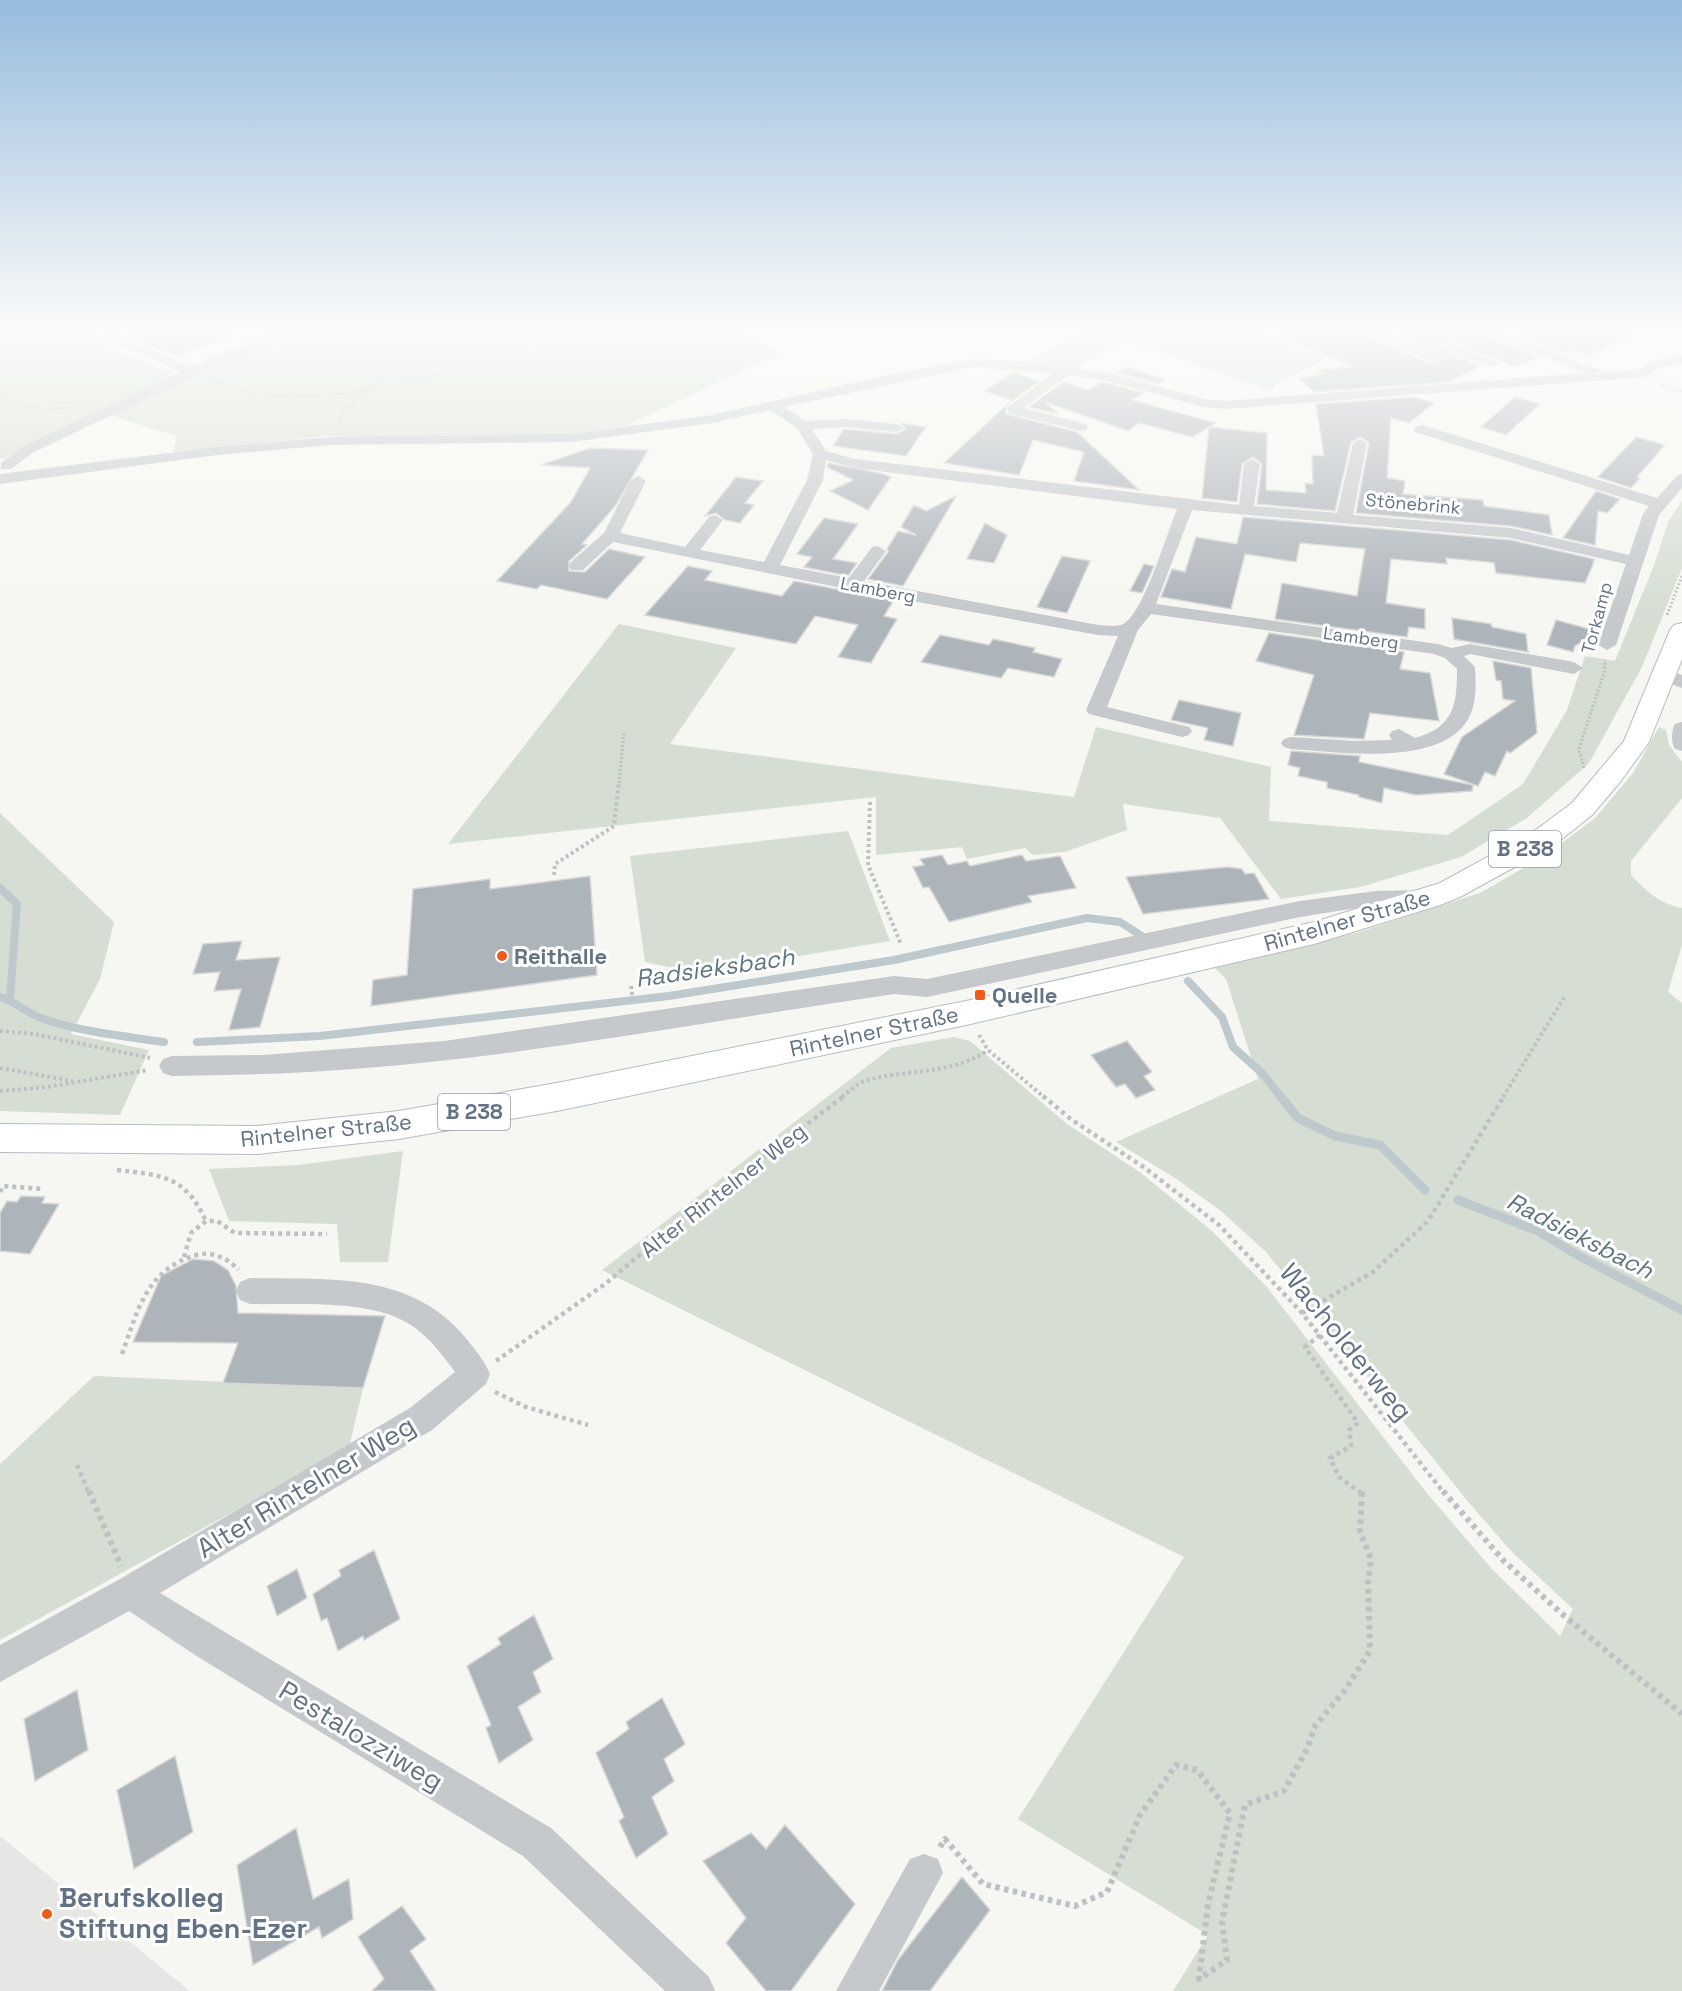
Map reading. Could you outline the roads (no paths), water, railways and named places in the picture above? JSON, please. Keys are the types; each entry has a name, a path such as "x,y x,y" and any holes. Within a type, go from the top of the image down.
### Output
{"main road":[{"name":"Rintelner Straße","path":"0,1138 256,1140 399,1125 562,1096 944,1006 1314,933 1430,898 1450,890 1543,839 1582,809 1611,776 1636,742 1674,678 1674,623"}],"street":[{"path":"4,471 27,450 76,427"},
{"path":"4,471 330,441 571,438 653,427"},
{"path":"769,569 815,480 820,454 804,427"},
{"path":"886,427 897,428"},
{"path":"1429,430 1659,504"},
{"path":"1344,518 1360,443"},
{"name":"Stönebrink","path":"820,454 855,463 1186,505 1511,533 1634,561"},
{"path":"1246,511 1252,464"},
{"name":"Torkamp","path":"1607,645 1651,514 1682,479"},
{"path":"577,566 611,535 638,481"},
{"path":"1182,731 1096,710 1130,628 1136,624 1147,608 1186,505"},
{"path":"689,553 716,520"},
{"name":"Lamberg","path":"611,535 623,540 769,569 1098,630 1130,628"},
{"path":"852,585 878,552"},
{"name":"Lamberg","path":"1147,608 1438,650 1451,654 1470,649 1574,668"},
{"path":"1291,743 1357,747 1446,734 1461,716 1467,699 1466,667 1451,654"},
{"path":"1682,728 1682,746"},
{"path":"172,1066 302,1064 411,1055 894,985 944,1006 1147,939 1342,902 1390,896 1430,898"},
{"name":"Alter Rintelner Weg","path":"132,1591 421,1419 475,1374 445,1334 418,1312 387,1298 250,1291"},
{"path":"0,1664 132,1591"},
{"name":"Pestalozziweg","path":"132,1591 147,1605 207,1643 537,1842 695,1991"},
{"path":"856,1991 924,1873"}],"waterway":[{"path":"0,888 17,904 10,998"},
{"name":"Radsieksbach","path":"197,1042 320,1036 669,996 894,960 1087,918 1120,922 1148,940"},
{"name":"Radsieksbach","path":"1188,981 1222,1017 1233,1047 1262,1073 1281,1097"},
{"name":"Radsieksbach","path":"0,997 36,1016 56,1023 102,1033 164,1042"},
{"name":"Radsieksbach","path":"1280,1096 1298,1118 1335,1136 1380,1145 1425,1190"},
{"name":"Radsieksbach","path":"1458,1200 1538,1231 1579,1256 1682,1310"}],"place":[{"name":"Reithalle","path":"502,956"},
{"name":"Quelle","path":"980,995"},
{"name":"Berufskolleg Stiftung Eben-Ezer","path":"47,1914"}]}
